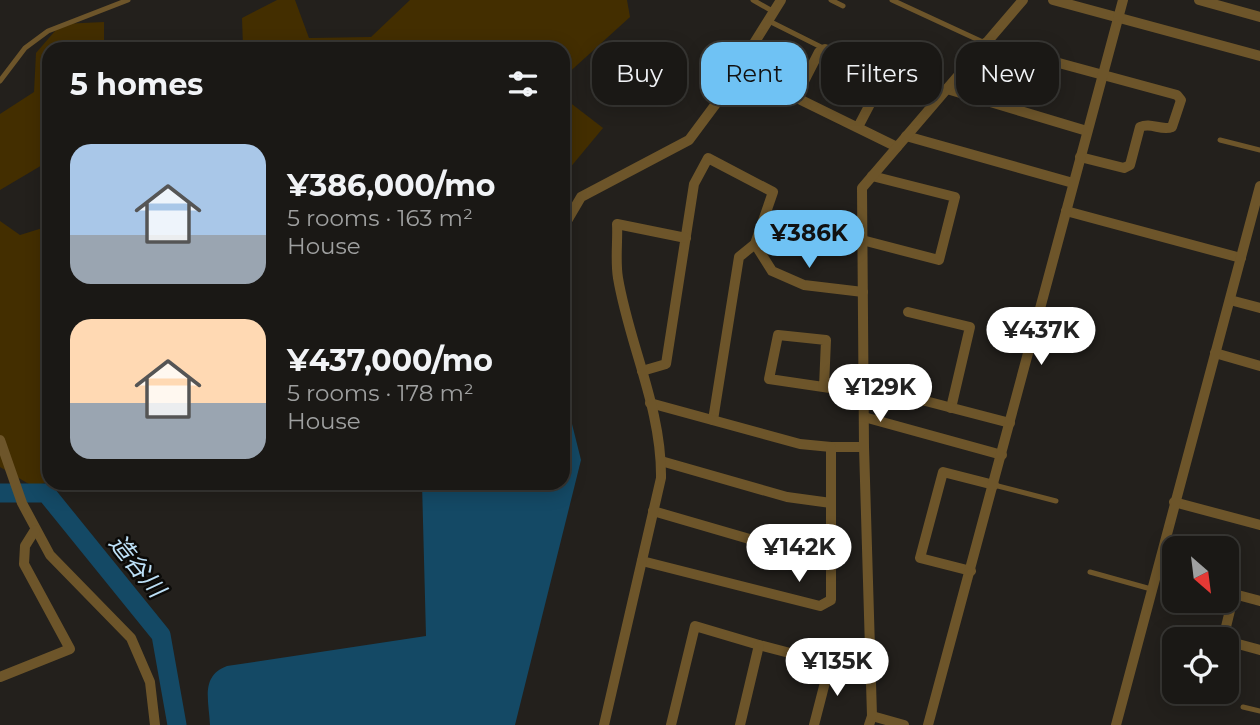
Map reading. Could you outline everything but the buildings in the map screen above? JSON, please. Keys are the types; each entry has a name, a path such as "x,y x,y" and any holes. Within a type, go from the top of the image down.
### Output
{"street":[{"path":"570,216 581,197 689,140 718,102 781,0"},
{"path":"986,42 1023,0"},
{"path":"1053,0 1260,56"},
{"path":"928,725 1123,0"},
{"path":"1199,0 1260,17"},
{"path":"821,51 797,94 801,100 897,147"},
{"path":"1059,63 1177,94 1181,100 1172,127 1168,129 1147,124 1140,127 1130,165 1124,168 1080,157"},
{"path":"904,725 870,721 862,188 956,78"},
{"path":"947,89 1087,131"},
{"path":"858,127 870,105"},
{"path":"905,136 1073,183"},
{"path":"642,371 666,364 694,184 708,158 773,192 755,243 739,257 713,420"},
{"path":"862,240 939,260 955,197 872,176"},
{"path":"1116,725 1260,186"},
{"path":"1066,211 1241,258"},
{"path":"604,725 661,478 661,461 650,403 618,276 617,224 685,238"},
{"path":"1247,235 1260,238"},
{"path":"755,243 772,271 783,276 804,285 863,292"},
{"path":"1230,300 1260,307"},
{"path":"908,312 970,327 951,408"},
{"path":"824,387 827,340 778,335 769,379 824,387 864,389 1010,423"},
{"path":"1215,353 1260,366"},
{"path":"650,403 800,444 864,447"},
{"path":"864,417 1002,456"},
{"path":"0,440 22,503 50,555 131,638 150,682 155,725"},
{"path":"642,561 820,606 831,600 831,447"},
{"path":"661,461 787,496 831,503"},
{"path":"971,571 920,558 943,472 994,485"},
{"path":"1174,502 1260,525"},
{"path":"653,511 784,549 831,558"},
{"path":"0,677 70,649 24,564 25,546 36,530"},
{"path":"1228,627 1234,594 1260,601"},
{"path":"671,725 695,626 870,674"},
{"path":"1239,644 1260,650"},
{"path":"740,725 759,645"},
{"path":"814,725 830,663"}],"lane":[{"path":"0,81 24,48 48,31 128,0"},
{"path":"753,0 771,16 821,47"},
{"path":"831,0 843,6"},
{"path":"892,0 983,42"},
{"path":"1220,140 1260,150"},
{"path":"994,485 1056,502"},
{"path":"1090,572 1151,589"},
{"path":"1243,706 1260,711"}],"shaded area":[{"path":"277,0 295,0 309,38 371,37 410,0 627,0 630,17 602,42 592,42 592,52 570,72 570,42 243,42 242,18"},
{"path":"104,22 104,42 45,42 61,24"},
{"path":"42,46 42,165 0,190 0,114 34,92 36,53"},
{"path":"570,103 603,128 570,168"},
{"path":"0,221 20,235 42,228 42,484 34,487 0,467"}],"water":[{"path":"570,416 581,460 515,725 210,725 209,683 218,670 227,666 426,636 422,490 570,490"}],"waterway":[{"name":"造谷川","path":"0,493 46,493 161,635 177,725"}]}
